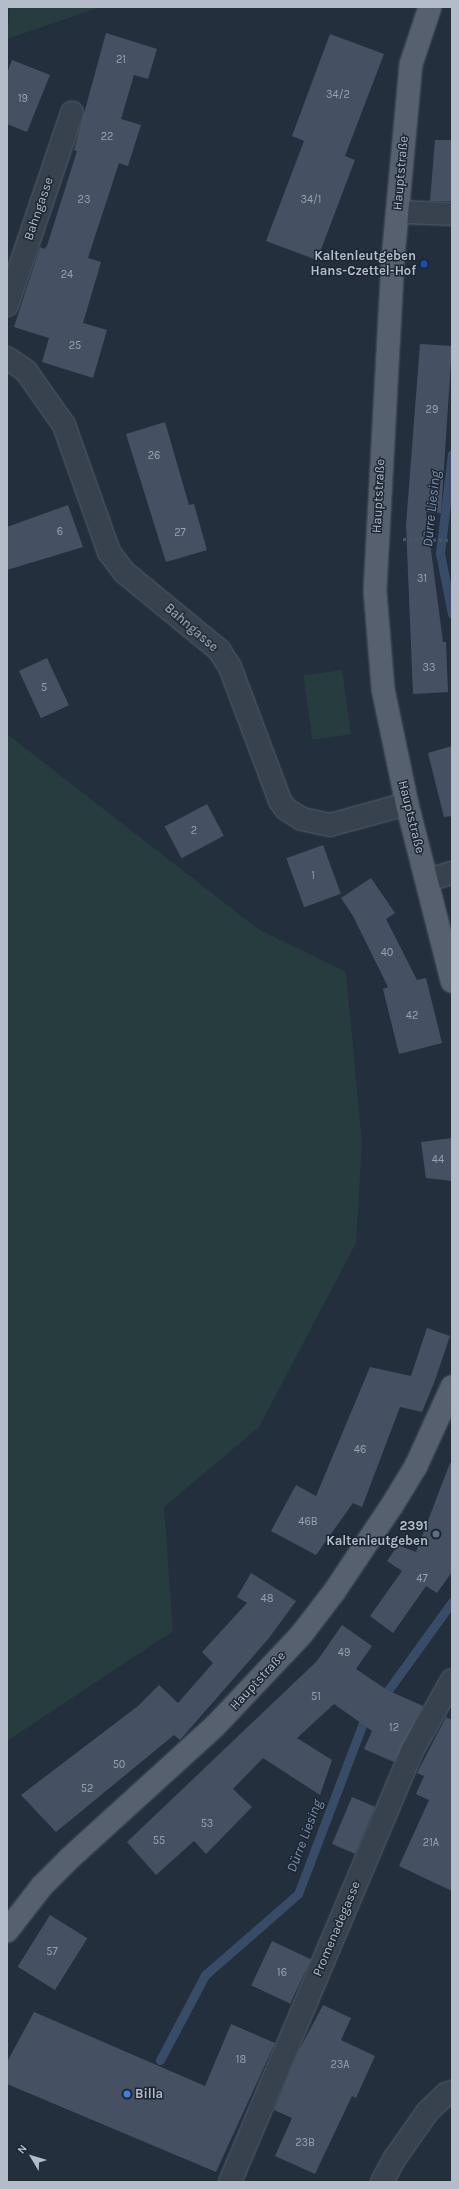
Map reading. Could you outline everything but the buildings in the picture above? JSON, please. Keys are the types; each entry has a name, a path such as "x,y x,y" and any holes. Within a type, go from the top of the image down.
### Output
{"main road":[{"name":"Hauptstraße","path":"430,7 412,64 398,212 383,409 376,591 383,689 407,804 428,880 452,981"},
{"name":"Hauptstraße","path":"7,1931 42,1886 70,1858 214,1726 301,1635 334,1592 391,1507 416,1466 452,1386"}],"street":[{"name":"Bahngasse","path":"7,305 72,113"},
{"path":"398,212 452,214"},
{"name":"Bahngasse","path":"7,358 26,371 64,425 109,552 124,572 219,650 230,667 280,801 286,809 306,821 330,825 407,804"},
{"path":"428,880 452,872"},
{"name":"Promenadegasse","path":"230,2182 413,1748 452,1680"},
{"path":"382,2182 395,2158 428,2111 442,2097 452,2092"}],"path":[{"path":"377,538 452,540"}],"green space":[{"path":"10,7 100,7 7,39"},
{"path":"342,670 351,734 312,740 303,675"},
{"path":"7,734 258,929 346,972 362,1143 356,1243 259,1427 164,1507 173,1631 7,1741"}],"waterway":[{"name":"Dürre Liesing","path":"452,454 440,553 452,614"},
{"name":"Dürre Liesing","path":"381,1700 452,1602"},
{"name":"Dürre Liesing","path":"160,2060 205,1975 298,1894 363,1723 369,1715"}],"place":[{"name":"Kaltenleutgeben Hans-Czettel-Hof","path":"424,264"},
{"name":"2391 Kaltenleutgeben","path":"436,1534"},
{"name":"Billa","path":"127,2094"}]}
